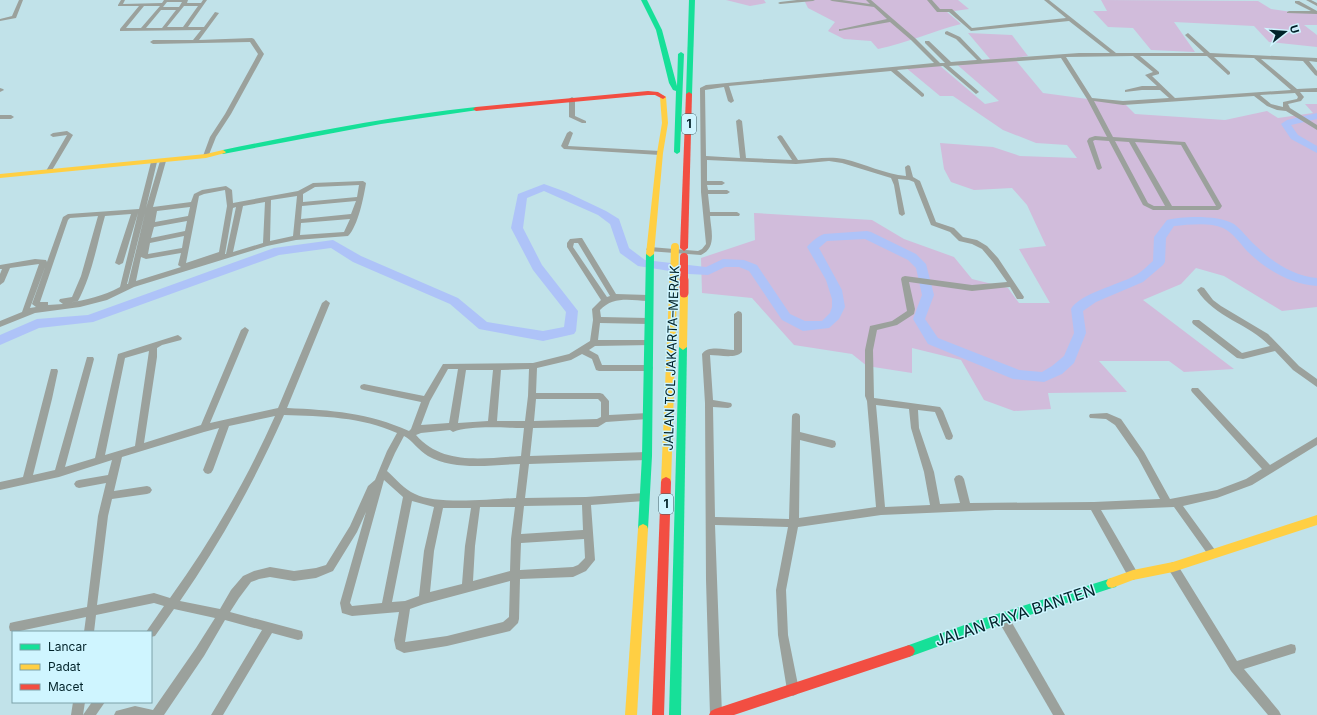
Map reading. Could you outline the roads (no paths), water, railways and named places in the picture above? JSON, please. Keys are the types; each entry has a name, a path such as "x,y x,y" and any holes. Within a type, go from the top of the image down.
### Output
{"main road":[{"path":"644,0 657,23 665,44 673,86 679,91"},
{"name":"JALAN TOL JAKARTA–MERAK","path":"675,715 684,248 692,0"},
{"name":"1","path":"677,160 682,15"},
{"path":"0,176 206,156 417,115 648,92 660,94 664,100 665,123 660,154 650,251 648,296 649,368 647,456 631,715"},
{"name":"JALAN TOL JAKARTA–MERAK","path":"658,715 676,205"},
{"name":"JALAN RAYA BANTEN","path":"716,715 731,713 900,653 1003,618 1097,589 1133,575 1173,566 1315,523"}],"street":[{"path":"0,20 14,17 21,0"},
{"path":"123,0 120,5 204,2"},
{"path":"147,0 122,29 124,31 206,28"},
{"path":"780,3 813,0"},
{"path":"832,0 874,6"},
{"path":"868,0 976,92"},
{"path":"928,0 939,11 950,10 971,30 1071,19"},
{"path":"1046,0 1114,54"},
{"path":"1308,0 1317,5"},
{"path":"184,29 204,2"},
{"path":"1297,2 1317,13"},
{"path":"142,30 164,4 184,3"},
{"path":"163,29 184,3"},
{"path":"1289,12 1317,13"},
{"path":"196,41 217,13"},
{"path":"841,30 891,20"},
{"path":"947,33 958,38 981,62"},
{"path":"1188,35 1228,73"},
{"path":"153,42 252,40 261,54 228,114 213,137 206,156"},
{"path":"927,42 945,65"},
{"path":"650,251 696,253 702,252 707,248 710,242 704,192 703,158 702,89 706,87 1062,56 1114,54 1208,54 1317,60"},
{"path":"1134,54 1157,73 1148,75 1173,99"},
{"path":"1062,56 1090,99 1110,139 1145,204 1153,208 1218,208 1219,206 1183,143 1110,139 1095,138 1090,141 1099,168"},
{"path":"1254,56 1296,91 1301,97 1299,100 1285,103 1288,110"},
{"path":"1304,59 1317,74"},
{"path":"892,70 922,95"},
{"path":"726,85 731,101"},
{"path":"1128,91 1142,88 1160,88"},
{"path":"1090,99 1123,103 1254,93 1317,90"},
{"path":"1254,93 1269,105 1288,110 1315,127"},
{"path":"572,99 572,117 584,122"},
{"path":"0,117 11,117"},
{"path":"739,121 743,159"},
{"path":"570,132 564,146 566,148 660,154"},
{"path":"49,171 70,135 67,133 53,135"},
{"path":"780,136 796,162"},
{"path":"1131,140 1170,208"},
{"path":"703,158 796,162 829,159 843,161 894,177 910,178 917,181 933,223 952,230 961,239 970,240 982,245 991,254 1020,297"},
{"path":"119,263 145,210 152,201 160,175 158,161"},
{"path":"158,161 150,176 144,203 151,225 143,254 146,257 185,250"},
{"path":"908,167 910,178"},
{"path":"150,176 160,175"},
{"path":"894,177 898,185 902,214"},
{"path":"0,324 40,308 72,305 104,298 127,286 266,244 296,238 346,234 349,232 364,185 360,182 313,185 300,194 230,206"},
{"path":"704,183 722,183"},
{"path":"226,188 229,190 230,206 222,253 184,266 182,265 196,195 199,193 226,188"},
{"path":"704,192 727,192"},
{"path":"296,238 300,194"},
{"path":"266,244 268,199"},
{"path":"300,204 360,199"},
{"path":"144,203 152,201"},
{"path":"102,213 85,276 76,297 70,300 37,305 65,219 72,215 145,210 194,204"},
{"path":"230,255 240,204"},
{"path":"127,286 145,210"},
{"path":"707,214 737,214"},
{"path":"298,222 354,216"},
{"path":"151,225 192,218"},
{"path":"147,241 189,233"},
{"path":"605,300 570,247 570,243 572,241 580,240 614,297"},
{"path":"0,282 3,266 35,261 43,262 25,313"},
{"path":"881,511 871,401 869,396 869,350 873,328 894,323 911,312 904,280 907,279 972,288 1010,284"},
{"path":"1201,290 1210,302 1258,331 1296,368 1317,384"},
{"path":"594,343 597,320 596,309 600,304 605,300 614,297 648,296"},
{"path":"152,631 172,604 236,506 282,411 326,303"},
{"path":"716,715 711,580 709,403 706,354 708,352 738,352 738,314"},
{"path":"597,320 648,320"},
{"path":"1196,322 1240,356 1276,348"},
{"path":"204,428 245,330"},
{"path":"99,461 121,356 178,338"},
{"path":"586,501 587,534 590,560 582,568 573,572 514,575 424,599 405,606 352,611 346,609 345,603 382,472 391,451 409,433 446,366 532,366 571,357 594,343 649,343"},
{"path":"139,448 153,357 153,347"},
{"path":"582,350 596,357 599,368 649,368"},
{"path":"59,473 90,359"},
{"path":"453,428 463,366"},
{"path":"405,606 398,640 400,646 404,648 446,641 506,627 514,619 516,540 532,396 532,366"},
{"path":"492,425 497,367"},
{"path":"27,481 32,451 54,371"},
{"path":"364,387 426,400"},
{"path":"1195,390 1268,470"},
{"path":"532,396 600,396 605,402 605,419"},
{"path":"871,401 937,409 949,436"},
{"path":"709,403 728,405"},
{"path":"913,406 915,428 929,472 936,509"},
{"path":"0,486 59,473 204,428 282,411 330,413 388,425 409,433 423,449 444,460 467,462 524,461 647,456"},
{"path":"409,433 420,429 492,425 598,423 605,419 648,416"},
{"path":"793,690 783,635 781,590 794,523 796,416"},
{"path":"1093,416 1107,416 1118,422 1171,503 1212,553"},
{"path":"208,470 225,424"},
{"path":"796,435 832,444"},
{"path":"711,521 794,523 881,511 966,507 1094,506 1171,503 1217,494 1249,482 1317,441"},
{"path":"89,631 99,539 107,496 118,454"},
{"path":"382,472 408,496 419,501 439,504 476,504 520,501 586,501 644,497"},
{"path":"79,484 112,478"},
{"path":"959,479 966,507"},
{"path":"157,715 224,615 235,594 247,579 258,574 270,572 294,576 316,573 329,568 354,529 370,489 378,484"},
{"path":"107,496 147,490"},
{"path":"386,608 408,496"},
{"path":"424,599 429,551 439,504"},
{"path":"467,588 470,546 476,504"},
{"path":"1094,506 1133,575"},
{"path":"516,540 587,534"},
{"path":"1173,566 1235,667 1274,715"},
{"path":"14,627 154,598 172,604 224,615 298,635"},
{"path":"1003,618 1059,715"},
{"path":"217,715 269,628"},
{"path":"1235,667 1291,649"},
{"path":"77,715 79,703"},
{"path":"89,715 97,703"},
{"path":"120,715 134,712 151,715"}],"waterway":[{"path":"1317,116 1286,124 1294,137 1317,150"},
{"path":"0,340 37,324 89,319 278,251 333,244 357,259 454,301 483,326 543,336 570,331 572,311 537,267 517,228 522,196 544,187 602,213 615,222 624,250 642,263 689,270 708,271 723,263 740,263 753,268 786,317 803,326 825,325 836,314 838,307 838,299 832,280 813,247 824,238 867,235 912,257 922,267 928,295 919,319 933,341 1018,375 1044,377 1057,370 1069,359 1080,333 1077,309 1092,299 1139,279 1159,262 1160,237 1171,223 1204,221 1223,224 1235,231 1253,250 1282,272 1299,279 1317,282"}]}
